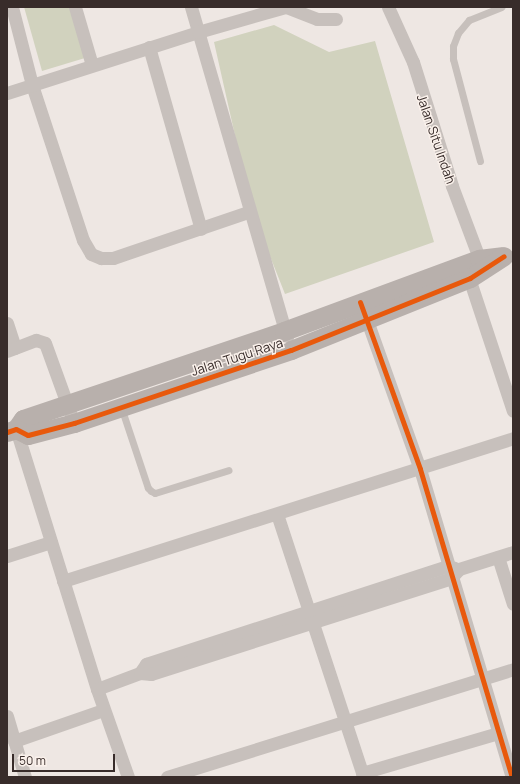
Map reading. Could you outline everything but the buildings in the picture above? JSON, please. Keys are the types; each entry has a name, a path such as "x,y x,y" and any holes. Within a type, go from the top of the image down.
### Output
{"street":[{"path":"12,7 32,85 83,240 90,254 101,258 113,258 248,212"},
{"path":"75,7 92,65"},
{"path":"191,7 248,212 291,350"},
{"path":"7,93 198,32 286,7 313,18 336,18"},
{"name":"Jalan Situ Indah","path":"388,7 413,62 422,98 513,410"},
{"path":"149,48 201,229"},
{"name":"Jalan Tugu Raya","path":"12,431 28,435 74,423 291,350 368,321 473,269 508,255"},
{"name":"Jalan Tugu Raya","path":"12,431 24,419 284,331 360,302 473,269"},
{"path":"360,302 420,469 453,571 481,678 512,777"},
{"path":"7,323 11,349 36,340 45,343 69,405 74,423"},
{"path":"12,431 51,542 103,710 128,777"},
{"path":"63,581 420,469 513,438"},
{"path":"277,514 344,722 363,775 498,733"},
{"path":"7,556 51,542"},
{"path":"97,689 140,674 151,674 311,616 513,552"},
{"path":"498,557 513,604"},
{"path":"167,777 513,669"},
{"path":"14,741 103,710"},
{"path":"7,716 25,777"}],"lane":[{"path":"480,161 453,59 453,46 458,33 469,20 501,7"},
{"path":"121,407 148,488 155,493 229,470"}],"green space":[{"path":"24,7 70,7 85,58 42,71"},
{"path":"274,25 329,52 375,41 434,242 285,294 252,211 214,42"}],"cycle path":[{"path":"7,432 16,429 28,435 74,423 291,350 470,278 504,256"},
{"path":"360,302 420,469 512,777"}]}
